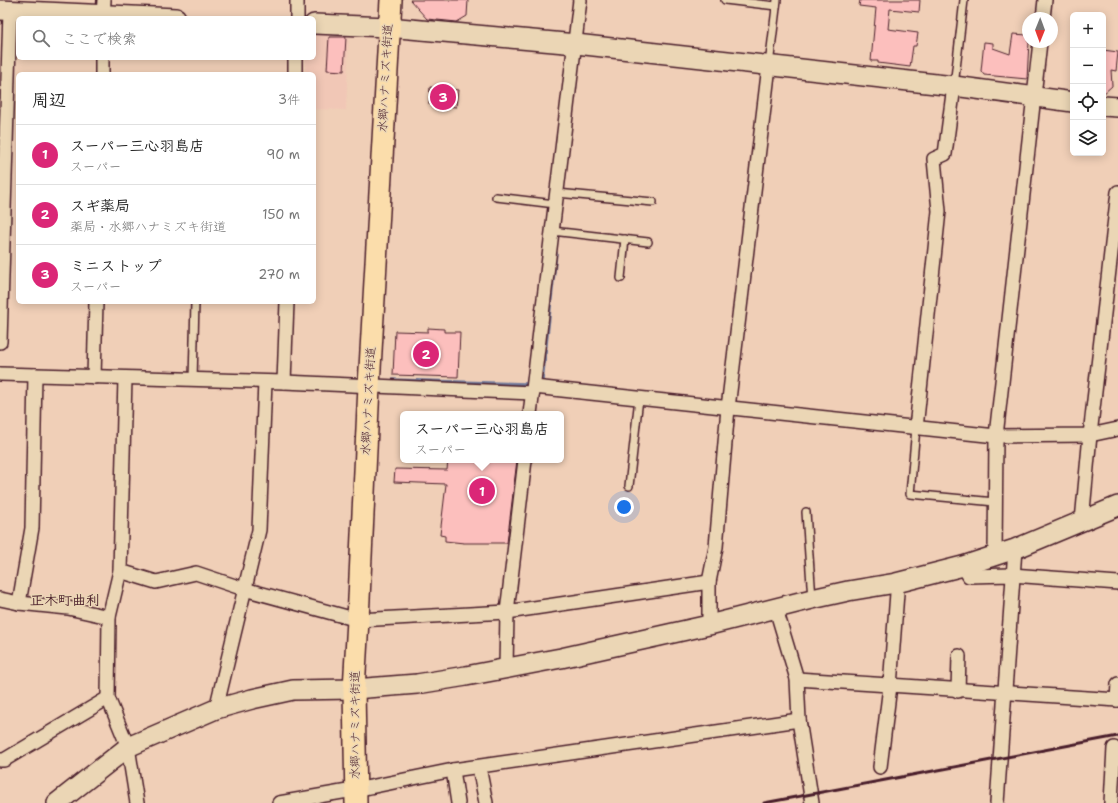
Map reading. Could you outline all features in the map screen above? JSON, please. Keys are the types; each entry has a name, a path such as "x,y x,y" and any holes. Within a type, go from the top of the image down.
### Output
{"main road":[{"name":"水郷ハナミズキ街道","path":"355,796 354,688 390,0"}],"street":[{"path":"297,0 297,16"},
{"path":"530,411 576,44 580,0"},
{"path":"1044,12 1045,0"},
{"path":"0,342 5,11 103,11 155,16"},
{"path":"316,24 388,27 576,44 954,86 1070,102"},
{"path":"995,555 996,436 1039,48"},
{"path":"102,60 102,72"},
{"path":"295,60 295,72"},
{"path":"709,625 709,582 716,547 728,408 769,66"},
{"path":"916,428 938,210 934,160 945,154 954,86"},
{"path":"1106,106 1118,107"},
{"path":"1082,521 1090,435 1118,192"},
{"path":"94,378 96,304"},
{"path":"284,382 288,304"},
{"path":"0,374 534,390 639,398 996,436 1090,435 1118,429"},
{"path":"19,603 32,528 35,375"},
{"path":"125,378 120,571 109,617 108,698 128,747 137,803"},
{"path":"216,709 259,530 265,382"},
{"path":"506,668 507,612 525,463"},
{"path":"56,803 128,747 216,709 293,690 417,684 466,676 561,658 709,625 812,599 896,583 963,566 995,555 1118,506"},
{"path":"997,803 1015,548"},
{"path":"963,566 969,576 1012,574 1118,583"},
{"path":"120,571 156,582 196,573 244,590 358,620 507,612 709,582"},
{"path":"880,767 890,686 897,593 896,583"},
{"path":"0,599 19,603 68,608 109,617"},
{"path":"776,609 797,679 799,720 812,803"},
{"path":"958,691 959,656"},
{"path":"797,679 958,691 1117,700 1118,684"},
{"path":"0,760 4,760 108,698"},
{"path":"279,803 355,796 453,770 799,720"},
{"path":"1111,803 1114,748"},
{"path":"479,767 486,803"},
{"path":"453,770 458,803"}],"lane":[{"path":"725,0 777,3 769,66"},
{"path":"954,86 964,0"},
{"path":"496,197 653,202"},
{"path":"552,231 648,242"},
{"path":"621,278 625,239"},
{"path":"193,380 195,304"},
{"path":"629,486 639,398"},
{"path":"916,428 910,494 995,502"},
{"path":"806,512 812,599"}],"shaded area":[{"path":"316,33 349,36 346,110 316,109 316,72 305,72 306,60 316,60"}],"building":[{"path":"410,0 468,0 467,16 457,22 427,19"},
{"path":"860,0 920,0 919,12 890,9 888,29 918,33 916,46 913,46 910,67 871,61 876,8 859,6"},
{"path":"1013,34 1022,35 1022,48 1029,48 1027,79 984,75 981,71 984,42 993,43 993,48 1010,54"},
{"path":"329,37 346,37 344,71 327,70"},
{"path":"1106,50 1118,52 1116,71 1111,70 1112,86 1106,91"},
{"path":"430,87 458,90 456,107 429,104"},
{"path":"428,328 444,329 444,332 460,332 458,377 393,375 395,331 428,332"},
{"path":"448,463 517,463 507,543 464,543 445,541 445,536 440,535 446,484 394,482 395,469 447,470"}],"waterway":[{"path":"542,381 556,253"},
{"path":"393,380 526,384"}],"railway":[{"path":"764,803 1118,736"}],"place":[{"name":"ミニストップ","path":"443,97"},
{"name":"スギ薬局","path":"426,354"},
{"name":"スーパー三心羽島店","path":"482,491"}],"district":[{"name":"正木町曲利","path":"65,600"}]}
